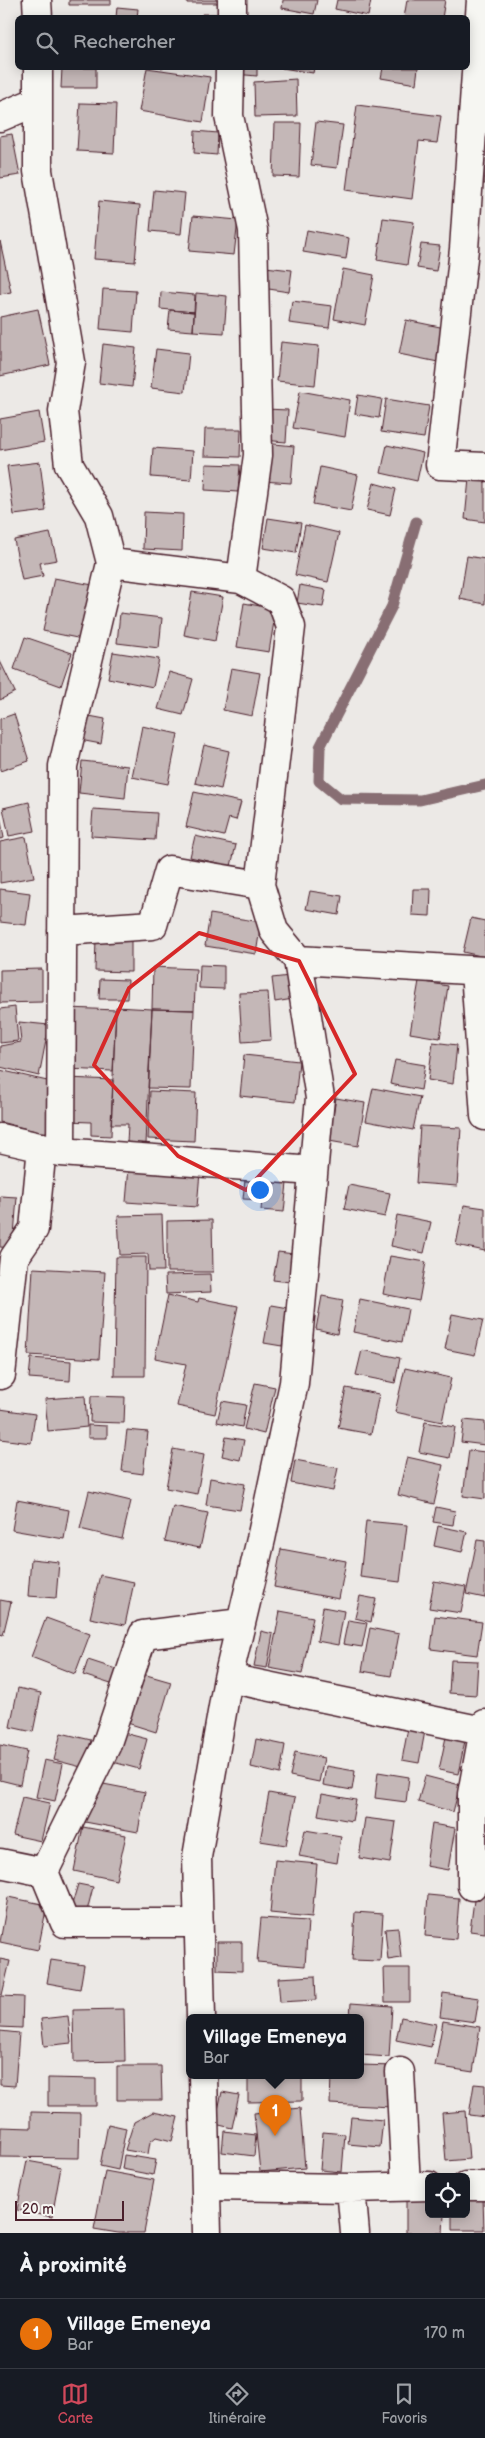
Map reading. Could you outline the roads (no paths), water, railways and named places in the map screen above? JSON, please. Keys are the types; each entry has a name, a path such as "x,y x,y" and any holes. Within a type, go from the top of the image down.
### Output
{"street":[{"path":"38,0 38,15"},
{"path":"232,0 232,15"},
{"path":"481,0 474,247 440,465 485,466"},
{"path":"1,1375 14,1258 34,1229 51,1150 62,930 63,766 111,563 99,516 69,465 63,411 71,362 38,171 38,70"},
{"path":"230,70 229,116 254,230 258,455 241,579"},
{"path":"0,117 38,101"},
{"path":"111,563 241,579 281,600 291,627 260,885 274,931 298,960 320,1098 294,1383 228,1678 197,1857 201,2014"},
{"path":"62,930 153,925 169,870 260,885"},
{"path":"298,960 480,971 485,1116"},
{"path":"0,1138 51,1150 312,1171"},
{"path":"199,1923 66,1923 44,1872 106,1746 143,1634 241,1623"},
{"path":"228,1678 484,1728 472,1886"},
{"path":"0,1863 44,1872"},
{"path":"206,2186 351,2188 417,2186 400,2072"},
{"path":"203,2079 207,2233"},
{"path":"470,2186 485,2186"},
{"path":"351,2188 355,2233"}],"waterway":[{"path":"416,522 392,606 320,747 319,781 341,799 420,800 485,785"}],"place":[{"name":"Village Emeneya","path":"275,2136"}]}
